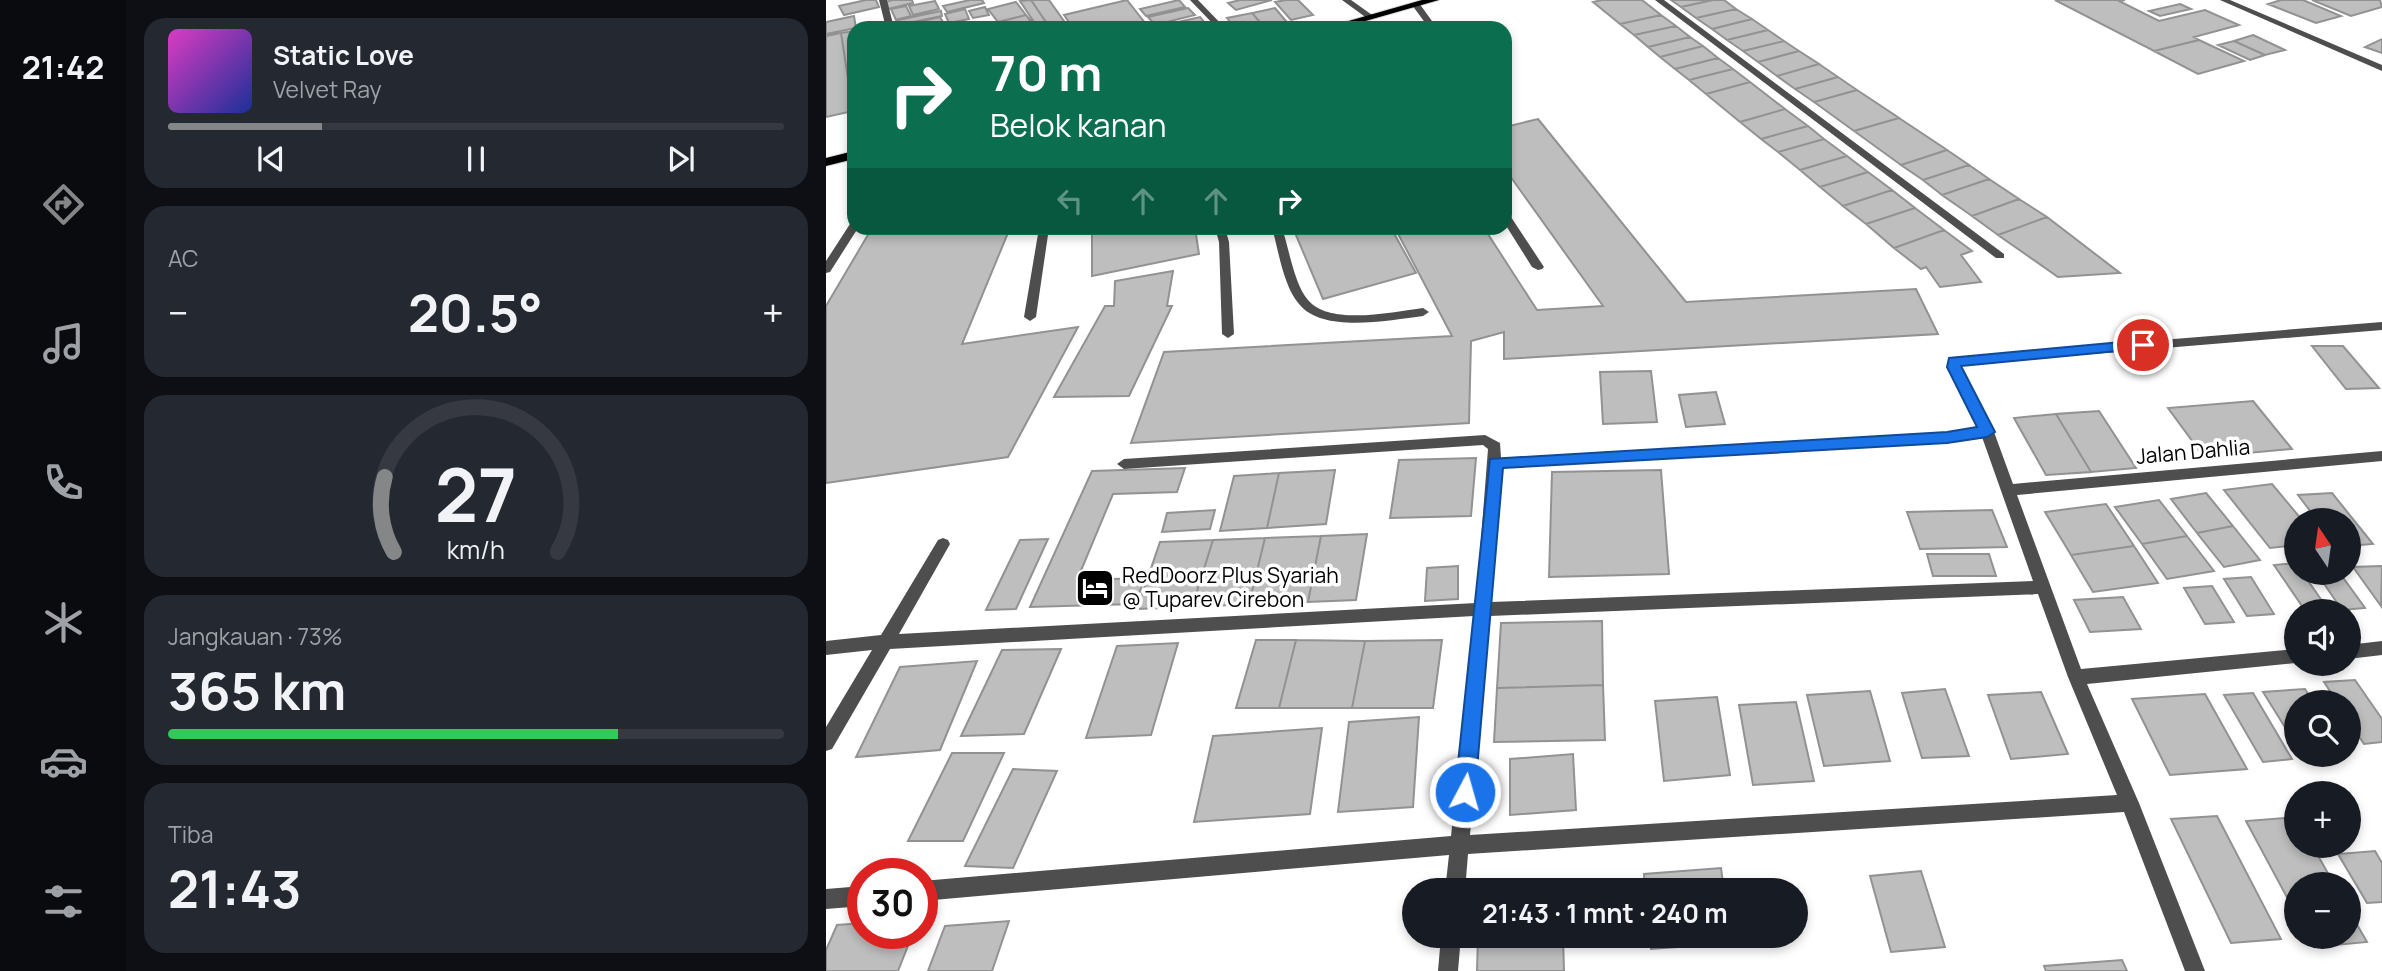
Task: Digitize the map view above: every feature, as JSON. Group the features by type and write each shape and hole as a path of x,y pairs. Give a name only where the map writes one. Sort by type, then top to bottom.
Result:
{"highway":[{"path":"1356,21 1434,0"},
{"path":"829,164 847,158"}],"street":[{"path":"883,0 888,21"},
{"path":"1194,0 1214,21"},
{"path":"1346,0 1371,17"},
{"path":"1659,0 2000,256"},
{"path":"2224,0 2382,68"},
{"path":"1416,5 1428,21"},
{"path":"1512,227 1538,267"},
{"path":"826,270 848,235"},
{"path":"1030,317 1043,235"},
{"path":"1222,235 1228,334"},
{"path":"1279,235 1302,302 1321,316 1367,318 1423,312"},
{"path":"2195,971 2130,803 2076,677 1987,432 1954,367 1954,361 2382,326"},
{"path":"1496,463 1947,437 1987,432"},
{"path":"1125,464 1485,440 1495,447 1496,463 1483,609 1456,878"},
{"name":"Jalan Dahlia","path":"2008,490 2382,456"},
{"path":"826,743 943,544"},
{"path":"826,649 884,642 1483,609 2045,587"},
{"path":"2361,651 2382,649"},
{"path":"2076,677 2284,657"},
{"path":"938,890 1460,845 2130,803"},
{"path":"826,899 847,897"},
{"path":"1448,971 1450,948"}],"building":[{"path":"876,0 879,7 844,15 839,6"},
{"path":"912,0 913,3 888,9 885,2"},
{"path":"982,0 984,3 947,12 943,6"},
{"path":"1031,0 1045,21 1033,21 1020,1"},
{"path":"1031,0 1049,0 1064,21 1045,21"},
{"path":"1127,0 1144,21 1068,21 1064,15"},
{"path":"1179,0 1185,7 1146,16 1140,9"},
{"path":"1240,0 1272,0 1236,10 1228,3"},
{"path":"1298,0 1313,15 1291,20 1275,2"},
{"path":"1642,0 1661,15 1620,24 1593,2"},
{"path":"1671,0 1713,0 1681,7"},
{"path":"1724,0 1736,9 1696,18 1681,7"},
{"path":"2055,0 2125,0 2119,1 2159,21 2205,10 2239,25 2194,37 2199,40 2154,51"},
{"path":"2281,0 2303,0 2341,16 2316,23 2268,4"},
{"path":"2312,0 2380,0 2382,7 2351,16"},
{"path":"935,1 939,9 913,15 909,6"},
{"path":"1016,2 1026,15 997,21 988,9"},
{"path":"2180,4 2191,9 2160,16 2149,11"},
{"path":"906,6 911,16 896,20 891,9"},
{"path":"985,7 989,15 973,18 969,11"},
{"path":"1188,8 1195,15 1171,21 1152,21 1148,17"},
{"path":"1275,8 1286,21 1259,21 1252,13"},
{"path":"965,9 969,19 948,21 945,14"},
{"path":"1736,9 1752,19 1712,29 1696,18"},
{"path":"941,11 942,16 918,21 898,20"},
{"path":"1252,13 1259,21 1229,21 1227,18"},
{"path":"1026,15 1031,21 1002,21"},
{"path":"1661,15 1676,26 1634,35 1620,24"},
{"path":"854,16 855,21 847,21 847,30 826,34 826,22"},
{"path":"940,17 942,21 922,21"},
{"path":"1200,17 1203,21 1182,21"},
{"path":"1752,19 1768,30 1727,40 1712,29"},
{"path":"1676,26 1690,37 1648,47 1634,35"},
{"path":"1768,30 1784,41 1743,51 1727,40"},
{"path":"847,32 847,72 841,33"},
{"path":"841,33 847,72 847,112 826,117 826,36"},
{"path":"2253,35 2285,50 2265,55 2234,41"},
{"path":"1690,37 1703,46 1660,57 1648,47"},
{"path":"2382,39 2382,53 2365,47"},
{"path":"2199,40 2244,61 2198,74 2154,51"},
{"path":"1784,41 1799,51 1758,62 1743,51"},
{"path":"2234,41 2265,55 2250,60 2218,45"},
{"path":"1703,46 1718,58 1675,69 1660,57"},
{"path":"1799,51 1819,64 1777,76 1758,62"},
{"path":"1718,58 1733,69 1689,80 1675,69"},
{"path":"1819,64 1838,77 1795,89 1777,76"},
{"path":"1733,69 1750,82 1706,94 1689,80"},
{"path":"1838,77 1857,90 1814,102 1795,89"},
{"path":"1750,82 1785,109 1740,122 1706,94"},
{"path":"1857,90 1899,118 1854,131 1814,102"},
{"path":"1785,109 1808,126 1761,139 1740,122"},
{"path":"1899,118 1947,150 1901,165 1854,131"},
{"path":"1538,119 1686,302 1916,289 1938,334 1504,359 1504,332 1471,341 1469,423 1131,443 1164,352 1452,336 1399,235 1489,235 1537,310 1603,306 1512,179 1512,125"},
{"path":"1808,126 1824,139 1778,152 1761,139"},
{"path":"1824,139 1847,156 1800,170 1778,152"},
{"path":"1947,150 1969,165 1923,180 1901,165"},
{"path":"1847,156 1868,172 1820,187 1800,170"},
{"path":"1969,165 1989,179 1942,195 1923,180"},
{"path":"1868,172 1892,190 1843,206 1820,187"},
{"path":"1989,179 2019,199 1972,216 1942,195"},
{"path":"1892,190 1915,208 1866,224 1843,206"},
{"path":"2019,199 2047,217 1998,235 1972,216"},
{"path":"1915,208 1944,230 1894,248 1866,224"},
{"path":"2047,217 2120,273 2058,277 1998,235"},
{"path":"1944,230 1972,251 1961,255 1981,282 1940,287 1926,267 1921,269 1894,248"},
{"path":"868,235 1007,235 962,344 1078,327 1008,457 826,483 826,306"},
{"path":"1092,235 1196,235 1199,254 1092,276"},
{"path":"1296,235 1395,235 1416,273 1323,299"},
{"path":"1173,271 1167,306 1172,306 1129,396 1054,397 1105,306 1114,306 1115,281"},
{"path":"2312,346 2343,346 2379,388 2346,389"},
{"path":"1651,371 1657,422 1603,424 1600,372"},
{"path":"1716,392 1725,424 1686,427 1679,395"},
{"path":"2253,401 2292,449 2204,457 2168,408"},
{"path":"2099,411 2136,468 2091,472 2056,414"},
{"path":"2056,414 2091,472 2046,475 2014,418"},
{"path":"1476,458 1471,516 1390,518 1399,460"},
{"path":"1185,468 1177,492 1113,494 1077,580 1145,578 1135,604 1030,607 1092,471"},
{"path":"1335,470 1326,524 1267,528 1279,473"},
{"path":"1661,470 1669,574 1549,577 1552,472"},
{"path":"1279,473 1267,528 1220,531 1234,476"},
{"path":"2272,484 2292,508 2284,508 2284,546 2270,548 2224,490"},
{"path":"2206,493 2233,526 2197,533 2171,499"},
{"path":"2332,493 2344,508 2308,508 2298,495"},
{"path":"2159,500 2187,536 2142,544 2115,507"},
{"path":"2106,504 2134,546 2071,555 2045,512"},
{"path":"1215,510 1210,529 1162,532 1167,513"},
{"path":"1992,510 2007,547 1920,549 1907,512"},
{"path":"2233,526 2260,560 2224,567 2197,533"},
{"path":"2361,529 2373,544 2361,545"},
{"path":"1367,534 1356,600 1308,602 1321,536"},
{"path":"1321,536 1308,602 1249,604 1265,538"},
{"path":"2187,536 2214,571 2167,579 2142,544"},
{"path":"1265,538 1249,604 1192,607 1213,540"},
{"path":"1048,539 1016,609 986,610 1020,540"},
{"path":"1213,540 1192,607 1137,609 1160,542"},
{"path":"2134,546 2158,583 2093,592 2071,555"},
{"path":"1927,554 1989,554 1996,576 1933,576"},
{"path":"2284,564 2284,580 2274,565"},
{"path":"1458,566 1458,599 1425,601 1427,568"},
{"path":"2361,567 2382,567 2381,606 2361,578"},
{"path":"2251,577 2274,614 2247,616 2224,579"},
{"path":"2288,585 2311,585 2321,599 2297,599"},
{"path":"2325,585 2348,585 2358,599 2334,599"},
{"path":"2212,586 2234,622 2205,624 2184,588"},
{"path":"2123,597 2141,629 2090,632 2074,600"},
{"path":"1602,621 1603,685 1497,688 1501,623"},
{"path":"1256,640 1296,640 1279,708 1236,708"},
{"path":"1296,640 1365,641 1352,708 1279,708"},
{"path":"1442,640 1433,708 1352,708 1365,641"},
{"path":"1178,643 1151,735 1086,738 1117,646"},
{"path":"1061,649 1024,734 961,736 1002,650"},
{"path":"977,661 940,750 856,757 900,667"},
{"path":"2355,680 2382,719 2382,742 2364,744 2361,740 2361,690 2329,690 2324,682"},
{"path":"1603,685 1605,740 1494,742 1497,688"},
{"path":"1945,689 1969,756 1922,758 1902,693"},
{"path":"2284,690 2284,726 2263,692"},
{"path":"1870,691 1890,761 1824,766 1807,695"},
{"path":"2041,692 2068,754 2011,759 1988,695"},
{"path":"2253,693 2284,745 2284,760 2263,762 2224,695"},
{"path":"2205,694 2247,769 2170,775 2132,699"},
{"path":"1717,697 1730,775 1664,781 1655,701"},
{"path":"1796,702 1814,781 1753,785 1739,705"},
{"path":"1419,717 1413,807 1338,812 1349,722"},
{"path":"1322,728 1310,814 1194,822 1213,736"},
{"path":"952,753 1004,753 963,841 908,841"},
{"path":"1573,754 1576,810 1510,815 1510,759"},
{"path":"1013,769 1057,771 1013,868 965,866"},
{"path":"2217,816 2281,939 2231,943 2171,819"},
{"path":"2284,818 2284,858 2319,858 2327,872 2284,872 2284,892 2246,821"},
{"path":"2375,851 2382,863 2382,902 2367,903 2361,893 2361,872 2349,872 2340,858 2361,858 2361,852"},
{"path":"1721,868 1722,878 1644,878 1644,874"},
{"path":"1921,871 1945,947 1891,952 1870,876"},
{"path":"1009,921 992,971 928,971 945,926"},
{"path":"847,924 847,949 907,949 898,971 826,971 826,950 837,925"},
{"path":"2361,932 2367,942 2361,943"},
{"path":"1478,948 1563,948 1564,971 1477,971"},
{"path":"2122,960 2127,971 2046,971 2044,966"}],"place":[{"name":"RedDoorz Plus Syariah @ Tuparev Cirebon","path":"1095,588"}],"route":[{"path":"1465,792 1496,463 1947,437 1987,432 1954,367 1954,361 2143,345"}]}
